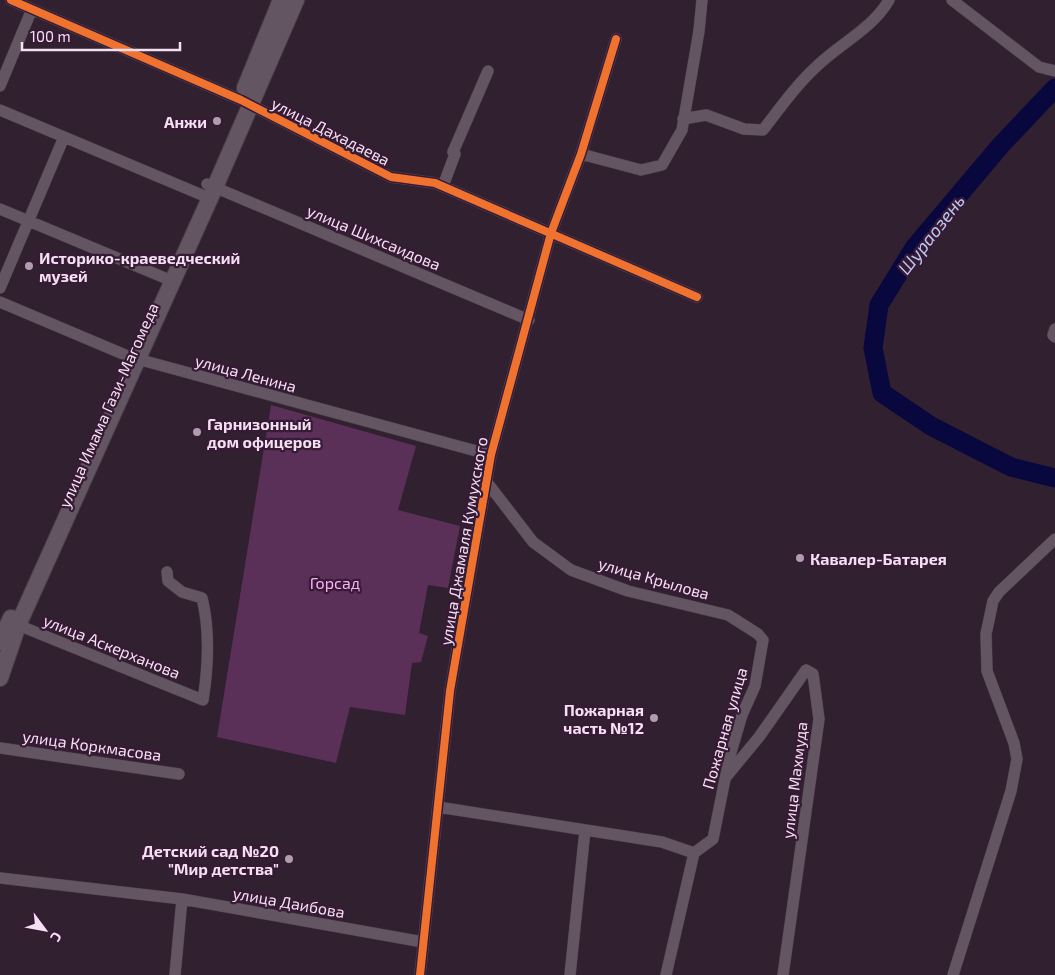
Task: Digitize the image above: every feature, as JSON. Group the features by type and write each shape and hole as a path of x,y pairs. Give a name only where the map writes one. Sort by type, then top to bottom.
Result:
{"main road":[{"name":"улица Имама Гази-Магомеда","path":"134,358 165,278 208,189 245,103 281,0"},
{"path":"245,103 296,0"},
{"path":"0,678 14,623 208,189"},
{"path":"0,642 14,623"}],"street":[{"name":"улица Дахадаева","path":"12,0 245,103 391,177 436,182 697,297"},
{"path":"581,154 641,170 662,165 682,130 699,31 702,0"},
{"path":"683,119 706,115 744,129 763,130 818,65 860,32 884,9 889,0"},
{"path":"952,0 1040,66 1055,71"},
{"path":"0,86 32,8"},
{"name":"улица Джамаля Кумухского","path":"420,975 450,691 491,455 551,233 581,154 616,38"},
{"path":"443,186 454,154 453,152 488,71"},
{"name":"улица Шихсаидова","path":"0,110 64,137 208,189 529,320"},
{"path":"0,288 64,137"},
{"path":"0,210 165,278"},
{"name":"улица Ленина","path":"0,302 134,358 491,455"},
{"path":"1055,329 1053,335 1055,337"},
{"name":"улица Крылова","path":"486,481 533,542 570,570 628,591 728,615 758,634"},
{"path":"953,975 1011,791 1016,759 1014,743 987,670 986,634 993,601 999,592 1055,539"},
{"name":"улица Аскерханова","path":"14,623 203,700 206,679 206,613 202,598 182,592 168,581 167,572"},
{"name":"Пожарная улица","path":"694,853 713,839 724,781 742,715 755,686 763,640 758,634"},
{"name":"улица Махмуда","path":"724,781 759,737 806,670 813,674 819,719 783,975"},
{"name":"улица Коркмасова","path":"0,748 179,774"},
{"path":"438,807 662,842 694,853 666,975"},
{"path":"570,975 585,830"},
{"name":"улица Даибова","path":"0,878 182,899 423,942"},
{"path":"175,975 182,899"}],"green space":[{"name":"Горсад","path":"271,405 416,446 398,510 460,526 448,588 428,585 419,633 428,636 421,662 412,663 405,715 350,707 336,763 217,737"}],"waterway":[{"name":"Шураозень","path":"1055,88 1001,145 914,248 879,305 873,348 882,393 931,426 1011,467 1055,478"}],"cycle path":[{"path":"11,0 241,100 391,177 435,183 697,297"},
{"path":"420,975 450,691 491,455 551,233 581,154 616,39"}],"place":[{"name":"Анжи","path":"217,121"},
{"name":"Историко-краеведческий музей","path":"29,266"},
{"name":"Гарнизонный дом офицеров","path":"197,432"},
{"name":"Кавалер-Батарея","path":"800,558"},
{"name":"Пожарная часть №12","path":"654,718"},
{"name":"Детский сад №20 \"Мир детства\"","path":"289,859"}]}
